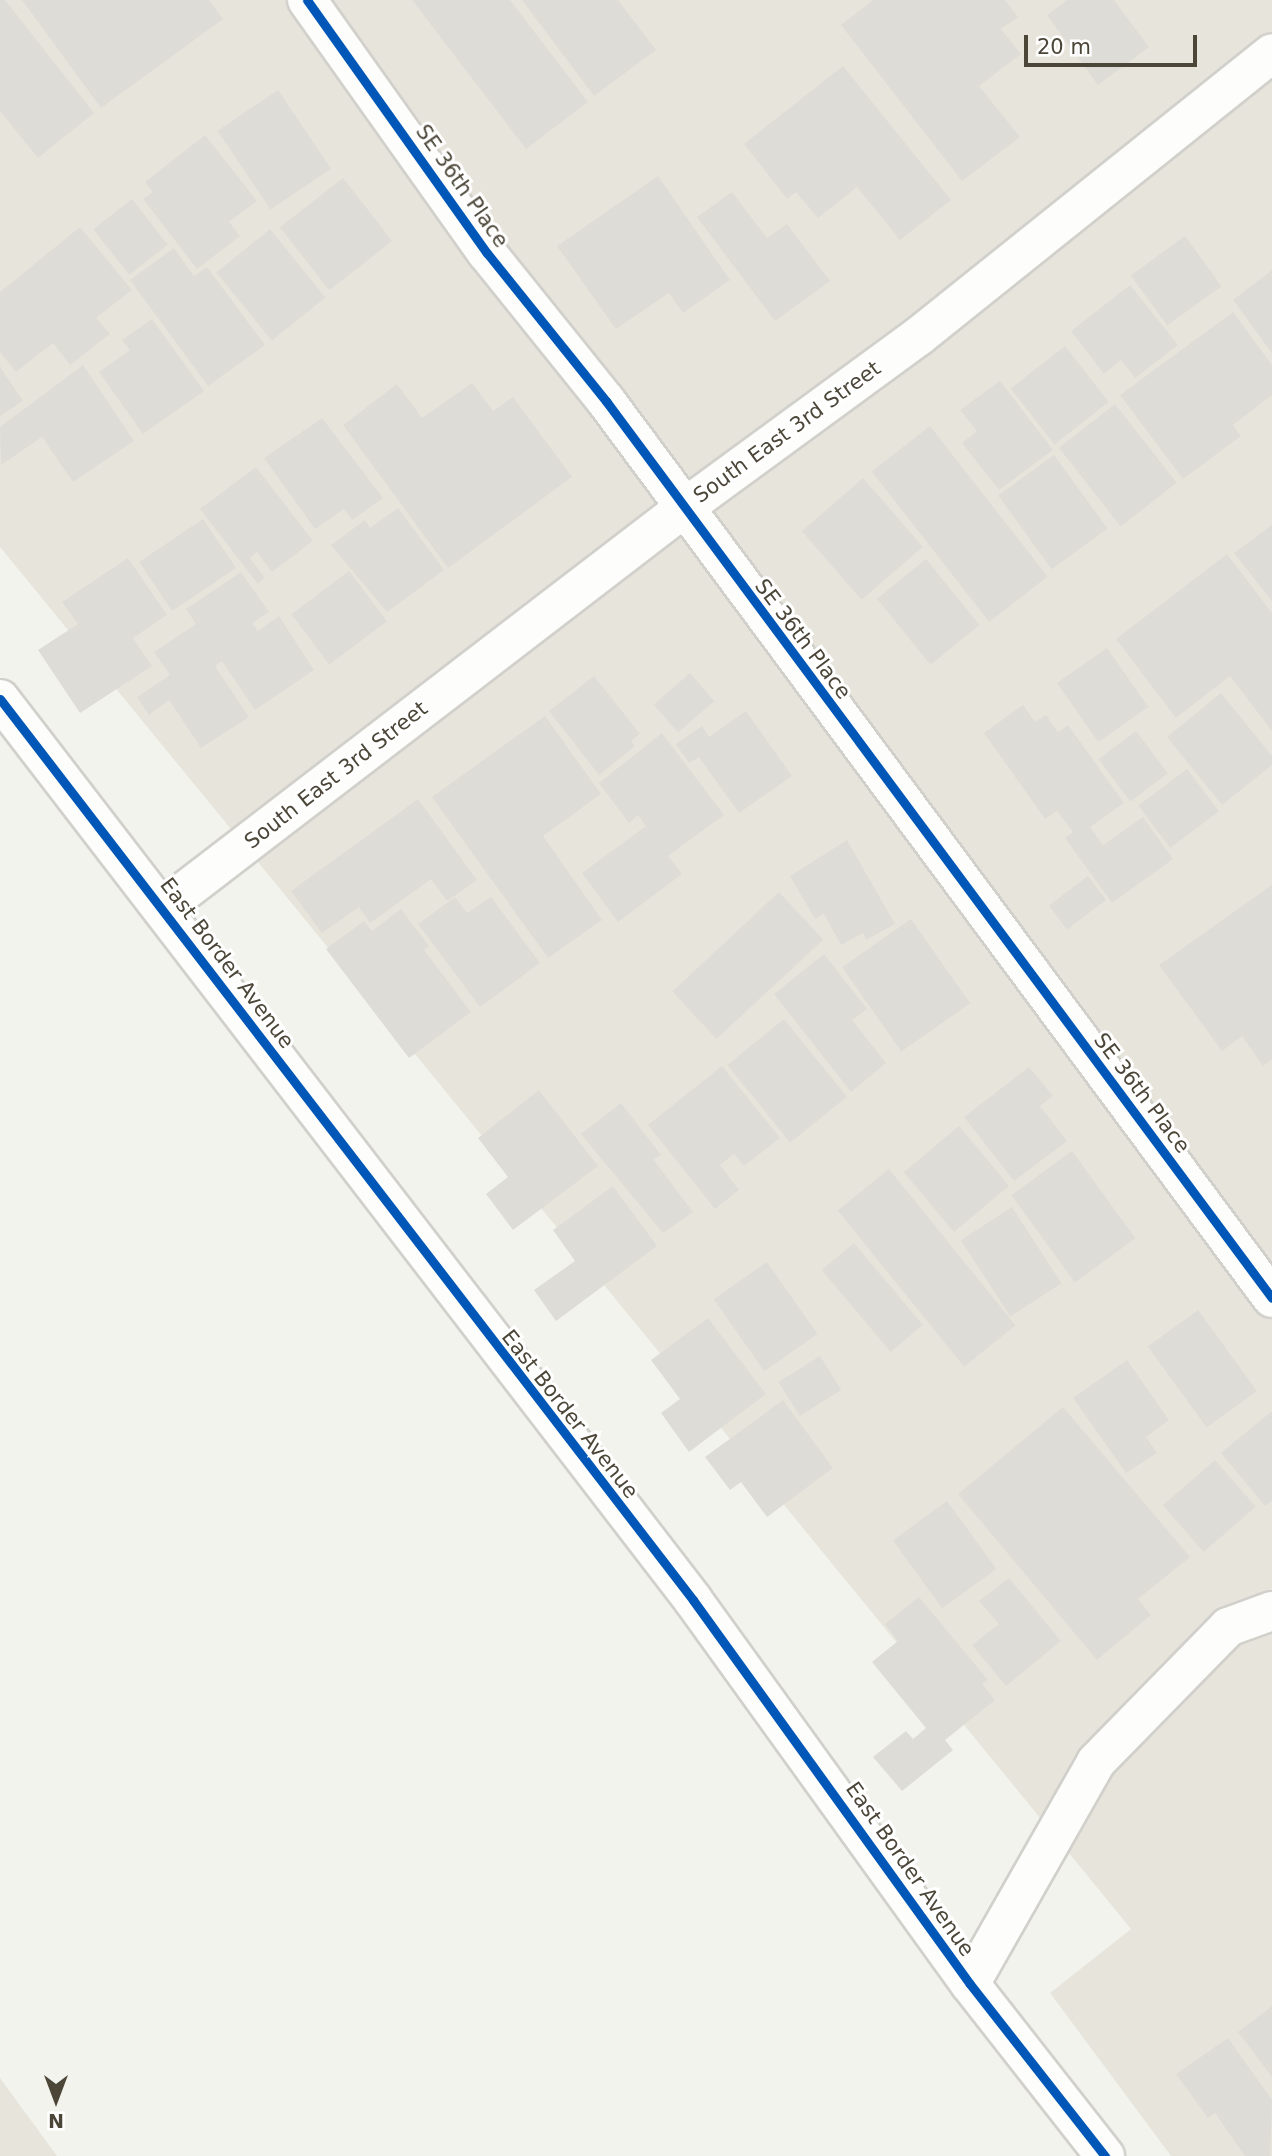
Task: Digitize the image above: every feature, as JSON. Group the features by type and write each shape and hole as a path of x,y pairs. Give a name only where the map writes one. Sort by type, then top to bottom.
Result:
{"street":[{"name":"SE 36th Place","path":"307,0 487,253 684,508 1272,1298"},
{"name":"South East 3rd Street","path":"164,908 684,508 919,336 1272,53"},
{"name":"East Border Avenue","path":"0,699 164,908 693,1600 970,1984 1105,2156"},
{"path":"970,1984 1096,1762 1228,1627 1272,1611"}],"shaded area":[{"path":"0,0 1272,0 1272,2156 1171,2156 1050,1993 1131,1929 0,547"},
{"path":"0,2078 57,2156 0,2156"}],"building":[{"path":"0,0 5,0 94,113 38,158 0,111"},
{"path":"22,0 209,0 223,19 101,108"},
{"path":"412,0 510,0 588,102 526,149"},
{"path":"522,0 618,0 656,50 594,96"},
{"path":"873,0 1005,0 1018,17 1001,29 1021,54 979,86 1020,137 962,181 841,25"},
{"path":"1067,0 1114,0 1149,47 1098,85 1047,15"},
{"path":"843,66 951,200 900,240 857,187 818,218 796,192 787,199 744,144"},
{"path":"278,90 331,169 271,210 217,131"},
{"path":"205,135 257,201 229,222 240,236 197,269 143,199 153,192 145,182"},
{"path":"658,176 730,280 683,313 669,293 616,329 557,246"},
{"path":"343,178 392,241 329,290 280,227"},
{"path":"732,192 767,238 787,224 830,281 775,321 697,217"},
{"path":"132,199 168,245 129,275 93,229"},
{"path":"80,227 132,290 96,318 110,334 70,365 53,343 16,372 0,352 0,292"},
{"path":"270,229 325,297 272,341 216,272"},
{"path":"1185,236 1221,286 1167,326 1131,275"},
{"path":"174,248 194,276 207,267 265,345 208,386 130,280"},
{"path":"1272,270 1272,353 1233,300"},
{"path":"1130,285 1178,345 1135,378 1121,360 1104,374 1071,331"},
{"path":"1233,312 1272,365 1272,395 1233,425 1241,436 1183,479 1120,395"},
{"path":"152,319 204,391 143,434 99,372 130,350 122,340"},
{"path":"1065,346 1109,402 1054,444 1011,388"},
{"path":"83,365 134,441 73,482 42,437 1,465 0,427"},
{"path":"0,367 23,401 0,416"},
{"path":"1000,381 1053,450 999,490 962,443 977,431 960,410"},
{"path":"472,383 493,411 513,397 572,477 448,568 343,425 397,384 422,418"},
{"path":"1115,404 1177,483 1121,527 1059,448"},
{"path":"322,418 383,498 352,520 344,509 315,529 264,458"},
{"path":"930,426 1048,577 989,622 872,472"},
{"path":"1054,455 1107,529 1052,569 998,496"},
{"path":"256,467 313,541 272,572 257,552 250,558 265,578 258,584 200,509"},
{"path":"863,478 923,547 862,600 802,531"},
{"path":"398,508 444,570 387,612 331,545 365,520 370,528"},
{"path":"203,519 236,568 172,611 139,562"},
{"path":"1272,525 1272,601 1234,553"},
{"path":"1227,554 1272,613 1272,731 1230,676 1176,718 1116,639"},
{"path":"128,558 167,615 133,638 152,666 80,713 38,650 78,624 62,602"},
{"path":"926,559 979,625 931,665 877,599"},
{"path":"349,571 387,621 329,665 291,614"},
{"path":"241,572 269,612 252,623 258,631 279,616 314,670 255,710 222,661 215,666 249,717 201,748 169,700 149,715 137,697 170,675 154,652 196,624 186,609"},
{"path":"1107,648 1148,707 1098,742 1057,683"},
{"path":"690,673 714,701 678,732 654,704"},
{"path":"594,676 640,734 631,741 635,746 599,775 549,711"},
{"path":"1221,693 1272,756 1272,765 1222,805 1167,737"},
{"path":"1023,705 1035,722 1046,715 1058,732 1068,725 1124,803 1090,827 1103,845 1143,817 1173,859 1112,903 1065,838 1073,832 1057,811 1045,819 984,733"},
{"path":"746,711 792,776 739,813 699,757 689,763 676,744 702,726 709,737"},
{"path":"545,716 601,794 543,836 602,920 548,958 432,797"},
{"path":"1136,731 1168,773 1130,802 1098,759"},
{"path":"662,733 724,815 668,856 682,874 618,922 582,873 646,826 638,815 629,823 599,783"},
{"path":"1187,769 1219,811 1170,848 1138,806"},
{"path":"418,799 477,880 447,901 431,879 370,923 359,907 322,933 291,891"},
{"path":"847,840 895,924 866,940 863,933 841,945 824,914 815,919 790,876"},
{"path":"1088,876 1106,900 1067,929 1049,905"},
{"path":"1272,885 1272,1059 1263,1066 1242,1036 1222,1051 1159,965"},
{"path":"779,892 823,940 717,1039 672,992"},
{"path":"455,897 467,913 491,897 540,963 480,1007 418,924"},
{"path":"401,909 429,946 424,950 471,1012 409,1058 326,949 364,921 372,931"},
{"path":"911,919 970,1003 901,1052 842,967"},
{"path":"824,954 867,1009 852,1020 886,1063 851,1092 774,994"},
{"path":"784,1019 847,1097 790,1143 727,1065"},
{"path":"722,1066 780,1138 744,1166 734,1154 720,1165 739,1190 715,1209 648,1125"},
{"path":"1029,1067 1053,1096 1040,1106 1067,1141 1014,1181 964,1117"},
{"path":"539,1090 598,1166 513,1230 486,1194 508,1177 478,1138"},
{"path":"621,1103 661,1155 653,1159 693,1212 663,1233 581,1134"},
{"path":"959,1126 1009,1186 954,1232 904,1172"},
{"path":"1072,1151 1135,1238 1075,1282 1011,1195"},
{"path":"889,1169 1015,1325 964,1367 838,1211"},
{"path":"613,1186 657,1246 556,1321 534,1290 575,1261 553,1230"},
{"path":"1012,1207 1062,1283 1010,1317 961,1240"},
{"path":"854,1243 923,1325 891,1352 822,1270"},
{"path":"767,1262 817,1334 764,1371 714,1299"},
{"path":"1198,1310 1257,1391 1207,1427 1148,1346"},
{"path":"708,1318 766,1394 689,1452 661,1413 680,1399 651,1360"},
{"path":"820,1356 841,1390 800,1416 778,1382"},
{"path":"1127,1360 1169,1420 1146,1437 1157,1453 1126,1473 1073,1398"},
{"path":"783,1400 833,1468 767,1517 741,1482 730,1490 705,1457"},
{"path":"1063,1407 1190,1557 1138,1599 1151,1615 1097,1660 958,1494"},
{"path":"1272,1411 1272,1501 1265,1506 1221,1453"},
{"path":"1215,1460 1256,1507 1204,1552 1163,1505"},
{"path":"947,1501 996,1569 942,1608 893,1540"},
{"path":"1009,1578 1061,1641 1006,1686 972,1645 999,1624 979,1601"},
{"path":"919,1597 988,1680 982,1684 995,1700 945,1740 953,1750 902,1791 873,1757 906,1731 913,1739 926,1728 872,1662 898,1641 885,1624"},
{"path":"1272,2006 1272,2077 1238,2032"},
{"path":"1228,2038 1272,2100 1270,2156 1245,2156 1215,2113 1208,2118 1176,2074"}],"cycle path":[{"path":"307,0 487,253 606,401 1272,1298"},
{"path":"0,699 693,1600 970,1984 1105,2156"}]}
